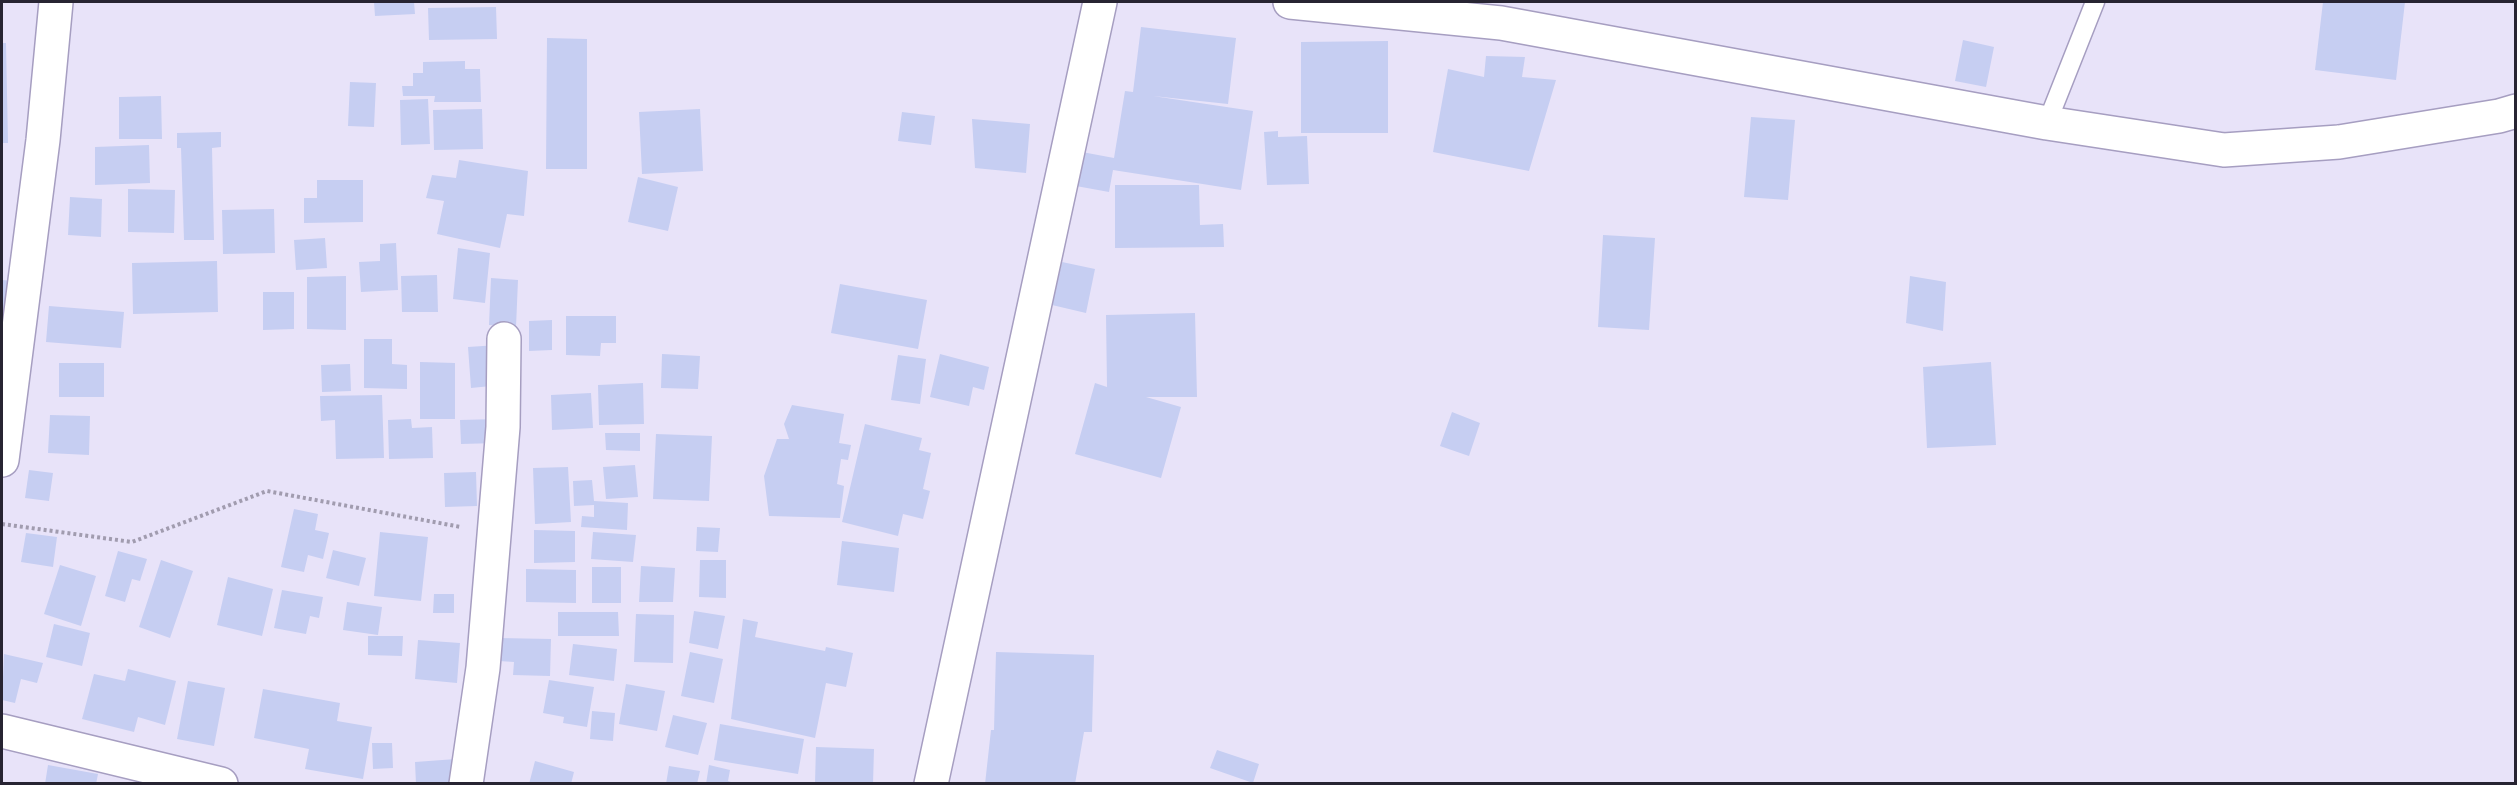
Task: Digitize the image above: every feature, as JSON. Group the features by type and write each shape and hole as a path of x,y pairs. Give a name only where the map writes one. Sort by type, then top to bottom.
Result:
{"street":[{"path":"2,460 5,416 43,140 56,2"},
{"path":"931,783 1100,2"},
{"path":"1290,2 1501,22 2047,123 2224,150 2339,142 2499,116 2516,111"},
{"path":"466,783 483,668 503,427 504,339"},
{"path":"2,731 221,783"}],"lane":[{"path":"2047,123 2095,2"}],"path":[{"path":"2,524 132,542 267,490 493,533"}],"building":[{"path":"374,2 414,2 415,14 375,16"},
{"path":"2323,2 2405,2 2396,80 2315,70"},
{"path":"496,7 497,39 429,40 428,8"},
{"path":"1141,27 1236,38 1228,104 1153,96 1253,111 1241,190 1113,170 1109,192 1076,186 1082,152 1114,158 1125,91 1133,92"},
{"path":"547,38 587,39 587,169 546,169"},
{"path":"1963,40 1994,47 1986,87 1955,81"},
{"path":"1388,41 1388,133 1301,133 1301,42"},
{"path":"2,43 6,43 8,143 2,143"},
{"path":"1486,56 1525,57 1522,77 1556,80 1529,171 1433,152 1448,69 1484,77"},
{"path":"465,61 465,69 480,69 481,102 434,102 435,96 403,96 402,86 413,86 413,73 423,73 423,62"},
{"path":"350,82 376,83 374,127 348,126"},
{"path":"161,96 162,139 119,139 119,97"},
{"path":"428,99 430,144 401,145 400,100"},
{"path":"482,109 483,149 434,150 433,110"},
{"path":"700,109 703,171 642,174 639,112"},
{"path":"902,112 935,116 931,145 898,141"},
{"path":"1751,117 1795,120 1788,200 1744,197"},
{"path":"972,119 1030,124 1026,173 975,168"},
{"path":"1278,131 1278,137 1307,136 1309,184 1267,185 1264,132"},
{"path":"221,132 221,147 212,148 214,240 184,240 181,148 177,148 177,133"},
{"path":"149,145 150,183 95,185 95,147"},
{"path":"459,160 528,171 524,216 507,214 500,248 437,234 444,201 426,198 432,175 456,178"},
{"path":"638,177 678,187 668,231 628,222"},
{"path":"317,180 363,180 363,222 304,223 304,198 317,198"},
{"path":"1115,185 1199,185 1200,225 1223,224 1224,247 1115,248"},
{"path":"128,189 175,190 174,233 128,232"},
{"path":"70,197 102,199 101,237 68,235"},
{"path":"274,209 275,253 223,254 222,210"},
{"path":"1603,235 1655,238 1649,330 1598,327"},
{"path":"325,238 327,268 296,270 294,240"},
{"path":"396,243 398,290 361,292 359,262 380,261 380,244"},
{"path":"458,248 490,253 485,303 453,299"},
{"path":"217,261 218,312 133,314 132,263"},
{"path":"1062,262 1095,269 1086,313 1052,305"},
{"path":"437,275 438,312 402,312 401,276"},
{"path":"346,276 346,330 307,329 307,277"},
{"path":"1910,276 1946,282 1943,331 1906,323"},
{"path":"491,278 518,280 516,327 489,325"},
{"path":"2,280 14,281 10,314 2,313"},
{"path":"840,284 927,300 918,349 831,333"},
{"path":"263,292 294,292 294,329 263,330"},
{"path":"49,306 124,312 121,348 46,342"},
{"path":"1195,313 1197,397 1146,397 1181,407 1161,478 1075,454 1095,383 1107,387 1106,315"},
{"path":"566,316 616,316 616,343 601,343 600,356 566,355"},
{"path":"552,320 552,350 529,351 529,321"},
{"path":"364,339 392,339 392,364 407,365 407,389 364,388"},
{"path":"498,345 501,385 471,388 468,347"},
{"path":"662,354 700,356 698,389 661,388"},
{"path":"940,354 989,367 984,390 973,387 969,406 930,397"},
{"path":"898,355 926,359 920,404 891,400"},
{"path":"420,362 455,363 455,419 420,419"},
{"path":"1991,362 1996,445 1927,448 1923,367"},
{"path":"59,363 104,363 104,397 59,397"},
{"path":"350,364 351,391 322,392 321,365"},
{"path":"643,383 644,424 599,425 598,385"},
{"path":"591,393 593,428 552,430 551,395"},
{"path":"382,395 384,458 336,459 335,420 321,421 320,396"},
{"path":"792,405 844,414 839,443 851,445 848,460 841,459 837,484 844,486 840,518 769,516 764,476 777,439 789,439 784,424"},
{"path":"1452,412 1480,423 1469,456 1440,446"},
{"path":"50,415 90,416 89,455 48,453"},
{"path":"411,419 412,428 432,427 433,458 389,459 388,420"},
{"path":"497,419 497,443 461,444 460,420"},
{"path":"865,424 922,438 919,450 931,453 923,489 930,491 923,519 903,514 898,536 842,522"},
{"path":"605,433 640,433 640,451 606,450"},
{"path":"656,434 712,436 709,501 653,499"},
{"path":"635,465 638,497 606,499 603,467"},
{"path":"568,467 571,522 535,524 533,468"},
{"path":"29,470 53,473 49,501 25,498"},
{"path":"476,472 477,506 445,507 444,473"},
{"path":"592,480 594,501 628,503 627,530 581,527 582,516 594,517 594,505 574,506 573,481"},
{"path":"294,509 318,514 315,530 329,533 323,559 308,555 304,572 281,567"},
{"path":"697,527 720,528 718,552 696,551"},
{"path":"534,530 575,531 575,562 534,563"},
{"path":"380,532 428,537 421,601 374,596"},
{"path":"593,532 636,535 633,562 591,559"},
{"path":"26,533 57,537 53,567 21,562"},
{"path":"842,541 899,548 894,592 837,585"},
{"path":"333,550 366,558 359,586 326,578"},
{"path":"118,551 147,559 140,581 132,579 125,602 105,596"},
{"path":"161,560 193,571 170,638 139,627"},
{"path":"700,560 726,560 726,598 699,597"},
{"path":"60,565 96,576 81,626 44,614"},
{"path":"641,566 675,568 673,602 639,602"},
{"path":"592,567 621,567 621,603 592,603"},
{"path":"526,569 576,570 576,603 526,602"},
{"path":"228,577 273,589 262,636 217,625"},
{"path":"282,590 323,597 319,618 310,616 306,634 274,628"},
{"path":"434,594 454,594 454,613 433,613"},
{"path":"347,602 382,607 378,635 343,630"},
{"path":"694,611 725,616 718,649 689,643"},
{"path":"558,612 618,612 619,636 558,636"},
{"path":"636,614 674,615 673,663 634,662"},
{"path":"743,619 758,622 755,637 825,651 826,647 853,653 846,687 826,683 815,738 731,719"},
{"path":"54,624 90,633 82,666 46,657"},
{"path":"368,636 403,636 402,656 368,655"},
{"path":"499,638 551,639 550,676 513,675 514,662 499,661"},
{"path":"418,640 460,643 457,683 415,679"},
{"path":"573,644 617,649 614,681 569,675"},
{"path":"690,652 723,659 714,703 681,696"},
{"path":"996,652 1094,655 1092,732 1084,732 1075,784 985,784 991,730 994,730"},
{"path":"4,654 43,663 37,683 21,679 15,703 2,700"},
{"path":"128,669 176,681 165,725 138,717 134,732 82,719 94,674 125,681"},
{"path":"549,680 594,687 587,727 563,723 564,717 543,713"},
{"path":"188,681 225,688 214,746 177,739"},
{"path":"626,684 665,691 657,731 619,724"},
{"path":"263,689 340,703 337,721 372,727 363,779 305,769 309,749 254,738"},
{"path":"592,711 615,713 613,741 590,739"},
{"path":"673,715 707,723 698,755 665,747"},
{"path":"720,724 804,739 798,774 714,760"},
{"path":"372,743 392,743 393,768 373,769"},
{"path":"816,747 874,749 873,784 815,783"},
{"path":"1217,750 1259,764 1253,783 1210,768"},
{"path":"456,759 457,784 416,784 415,762"},
{"path":"535,761 574,772 571,784 529,784"},
{"path":"48,765 98,774 96,784 45,784"},
{"path":"709,765 730,770 728,781 737,784 706,784"},
{"path":"669,766 700,771 697,784 666,784"}]}
